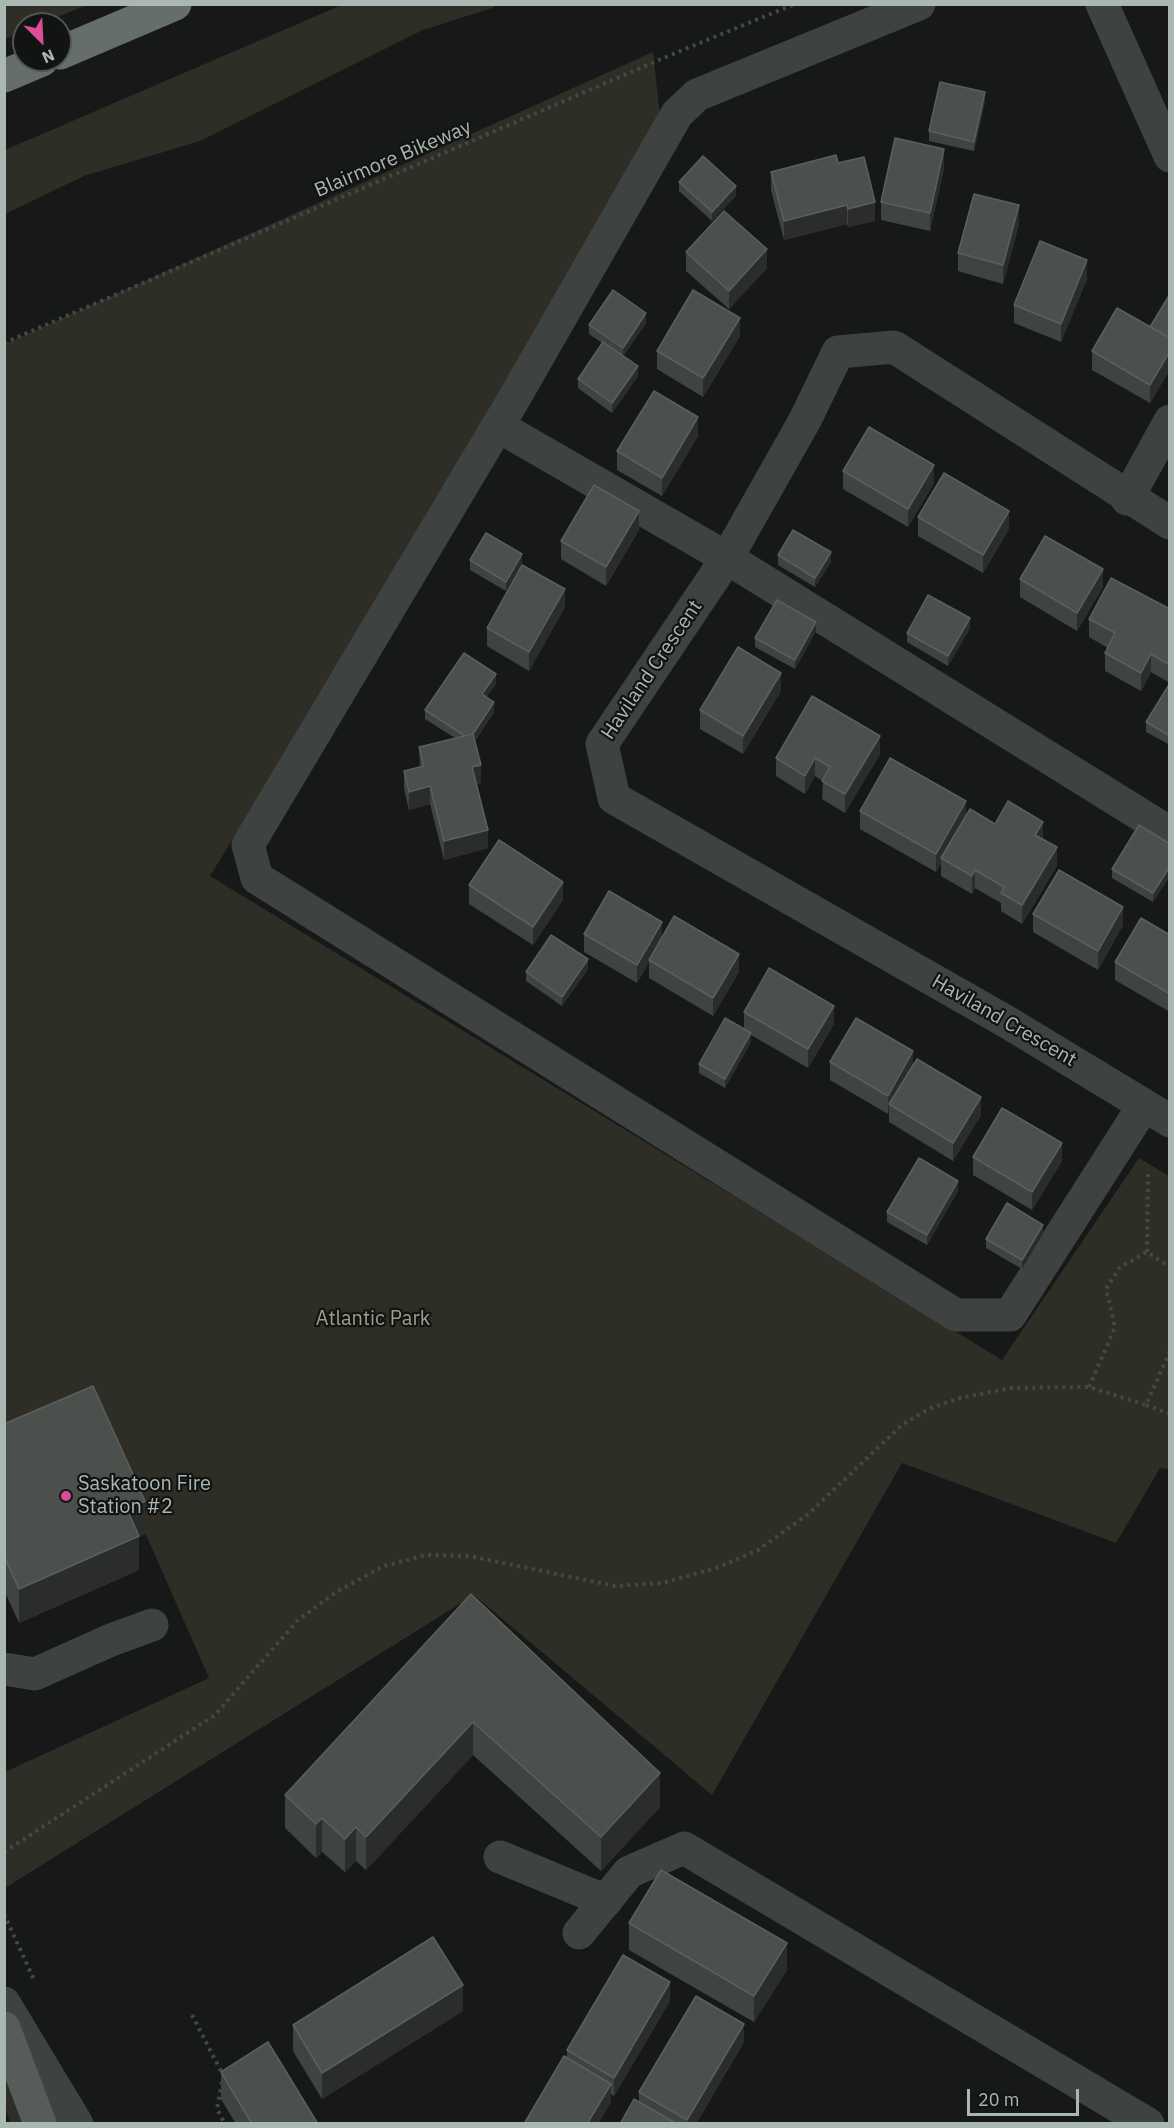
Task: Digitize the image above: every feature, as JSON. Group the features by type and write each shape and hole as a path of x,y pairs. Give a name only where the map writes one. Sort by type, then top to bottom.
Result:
{"highway":[{"path":"72,48 175,4"}],"main road":[{"path":"4,2028 40,2124"}],"street":[{"path":"919,4 697,95 677,114 498,426 248,845 257,878 956,1315 1010,1315 1157,1113"},
{"path":"1102,4 1170,156"},
{"name":"Haviland Crescent","path":"1157,1113 1007,1022 614,798 602,744 727,558 804,420 838,352 894,347 1127,499 1170,523"},
{"path":"1127,499 1170,421"},
{"path":"498,426 727,558 1170,833"},
{"path":"4,1669 35,1674 111,1640 153,1625"},
{"path":"579,1933 629,1872 684,1848 1148,2124"},
{"path":"500,1857 606,1901"},
{"path":"4,2003 77,2124"}],"path":[{"name":"Blairmore Bikeway","path":"4,343 673,54 795,4"},
{"path":"1147,1252 1148,1160"},
{"path":"1147,1252 1170,1267"},
{"path":"1089,1387 1115,1327 1106,1289 1120,1267 1147,1252"},
{"path":"1146,1405 1170,1352"},
{"path":"4,1852 214,1715 298,1620 338,1591 384,1566 426,1555 469,1556 615,1586 662,1584 719,1568 758,1550 807,1515 903,1424 931,1408 960,1398 1010,1388 1089,1387 1170,1414"},
{"path":"4,1914 37,1985"},
{"path":"192,2015 224,2072 217,2109 225,2124"}],"green space":[{"path":"5,4 87,4 70,12 12,12 12,36 5,39"},
{"path":"344,4 497,5 423,30 200,141 84,176 5,214 5,150"},
{"name":"Atlantic Park","path":"653,52 662,133 210,876 1002,1360 1139,1158 1169,1176 1169,1469 1160,1468 1116,1543 902,1463 712,1795 474,1595 5,1888 5,1772 209,1678 86,1398 5,1433 5,344"},
{"path":"4,2056 29,2123 10,2123 5,2106"}],"building":[{"path":"940,82 985,92 974,142 929,131"},
{"path":"895,138 944,149 930,213 881,202"},
{"path":"836,155 838,163 864,157 875,202 848,209 847,205 784,221 771,172"},
{"path":"703,156 736,186 712,212 679,182"},
{"path":"974,194 1019,205 1003,265 958,253"},
{"path":"724,211 767,249 729,291 686,252"},
{"path":"1040,241 1087,260 1061,324 1014,305"},
{"path":"613,290 646,313 623,348 589,325"},
{"path":"693,290 740,318 703,378 657,351"},
{"path":"1170,294 1170,338 1150,327"},
{"path":"1117,308 1170,338 1170,351 1150,385 1092,351"},
{"path":"603,342 638,366 612,403 578,379"},
{"path":"654,391 698,417 662,478 617,451"},
{"path":"869,427 934,465 908,509 843,471"},
{"path":"944,473 1009,511 983,555 918,517"},
{"path":"594,485 639,511 606,567 561,541"},
{"path":"793,530 831,552 815,578 778,555"},
{"path":"486,533 522,554 506,582 470,560"},
{"path":"1045,536 1103,569 1077,613 1020,579"},
{"path":"522,565 565,589 529,652 487,628"},
{"path":"1111,578 1170,609 1170,661 1168,664 1151,654 1141,673 1105,653 1115,633 1089,619"},
{"path":"928,595 970,618 948,656 907,633"},
{"path":"777,600 816,622 795,660 755,638"},
{"path":"738,647 781,673 743,736 700,710"},
{"path":"464,653 496,674 482,694 494,702 473,734 465,736 425,710"},
{"path":"1170,683 1170,736 1146,722"},
{"path":"812,696 880,736 845,794 822,781 830,767 815,758 805,776 776,758"},
{"path":"473,734 481,765 472,767 488,830 444,841 430,786 409,792 404,771 424,766 419,747"},
{"path":"890,758 966,801 936,854 860,811"},
{"path":"1008,801 1043,822 1035,835 1057,847 1022,905 1001,893 1004,887 975,870 972,876 941,858 970,809 995,824"},
{"path":"1139,825 1170,844 1170,866 1153,893 1112,869"},
{"path":"499,840 563,882 533,927 469,885"},
{"path":"1059,870 1123,907 1098,951 1033,914"},
{"path":"609,891 662,922 637,965 584,934"},
{"path":"674,916 739,954 713,998 649,960"},
{"path":"1141,918 1170,935 1170,994 1115,962"},
{"path":"551,935 588,959 562,997 526,972"},
{"path":"769,968 834,1006 808,1049 744,1012"},
{"path":"725,1018 751,1033 725,1079 699,1064"},
{"path":"856,1018 913,1051 888,1096 830,1062"},
{"path":"917,1059 981,1097 953,1143 889,1104"},
{"path":"1002,1108 1062,1143 1032,1192 973,1157"},
{"path":"919,1158 958,1181 927,1235 887,1212"},
{"path":"1007,1203 1043,1225 1022,1260 986,1239"},
{"name":"Saskatoon Fire Station #2","path":"93,1386 145,1501 127,1509 139,1536 19,1589 4,1556 4,1424"},
{"path":"471,1594 660,1773 601,1837 473,1722 366,1837 356,1827 345,1839 322,1818 316,1824 285,1795"},
{"path":"661,1870 787,1943 754,1996 629,1923"},
{"path":"433,1937 463,1985 322,2073 293,2025"},
{"path":"623,1955 670,1982 614,2078 567,2050"},
{"path":"696,1996 744,2024 687,2120 639,2092"},
{"path":"268,2042 318,2124 252,2124 221,2072"},
{"path":"564,2056 611,2084 587,2124 524,2124"},
{"path":"634,2099 677,2124 620,2124"}],"place":[{"name":"Saskatoon Fire Station #2","path":"66,1496"}]}
